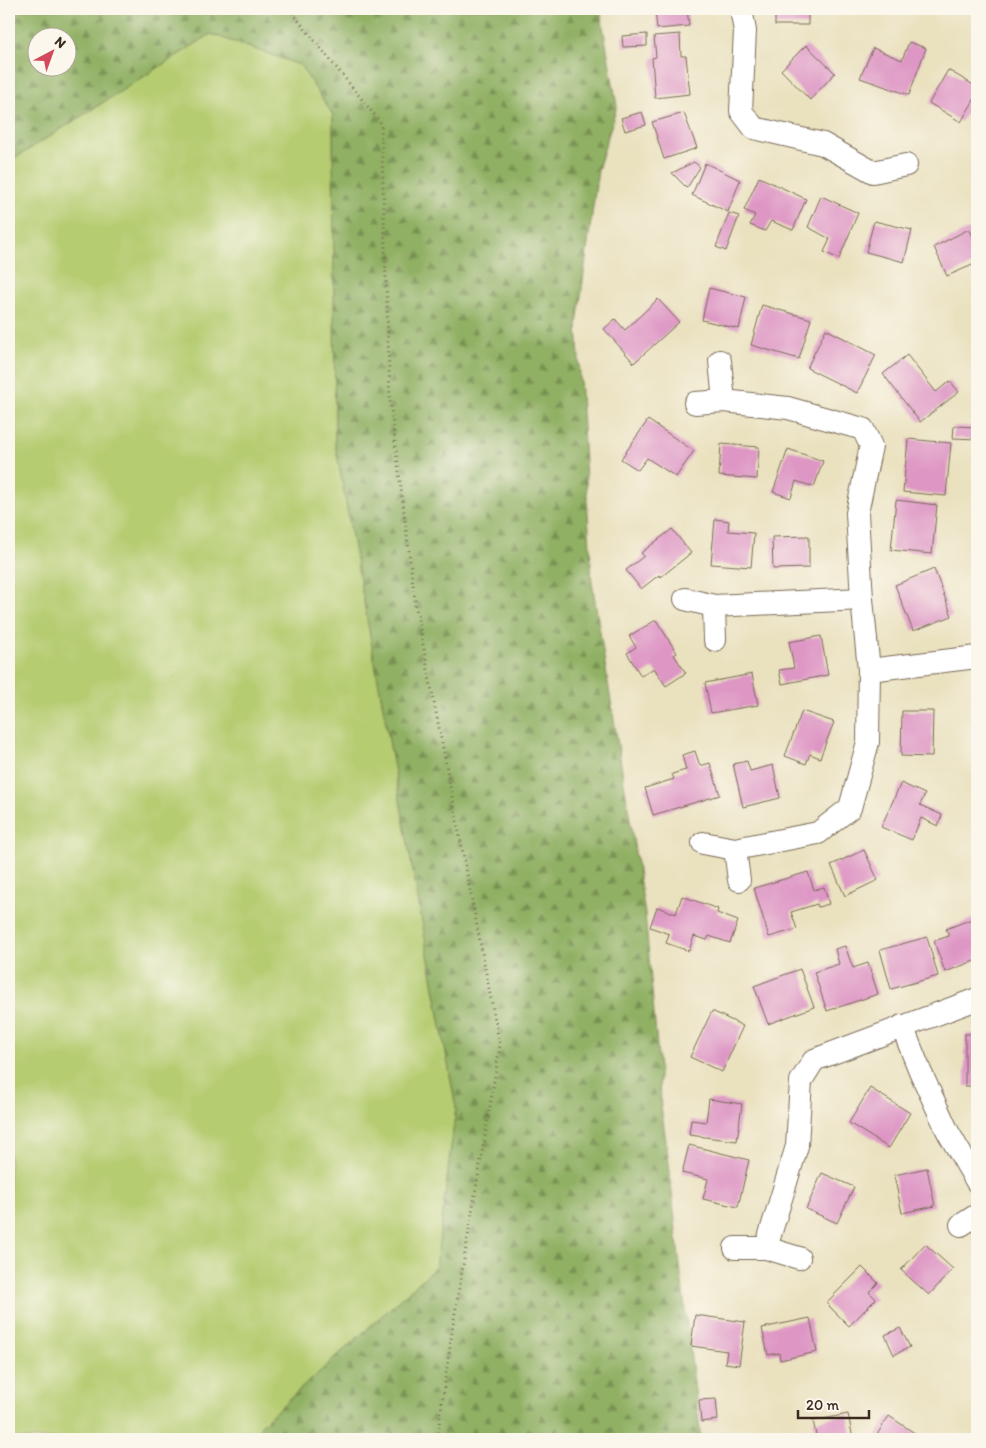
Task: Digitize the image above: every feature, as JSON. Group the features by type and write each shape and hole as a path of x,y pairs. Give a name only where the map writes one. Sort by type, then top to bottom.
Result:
{"street":[{"path":"741,9 745,31 741,111 754,128 823,144 873,172 906,165"},
{"path":"720,361 724,401"},
{"path":"695,403 724,401 788,408 863,429 871,446 857,513 862,599 869,670 868,742 850,808 818,832 735,849 703,843"},
{"path":"685,599 714,606 862,599"},
{"path":"714,606 715,640"},
{"path":"869,670 977,657"},
{"path":"735,849 738,880"},
{"path":"766,1248 797,1146 801,1081 814,1060 977,999"},
{"path":"902,1026 948,1132 977,1182"},
{"path":"736,1248 766,1248 799,1258"}],"path":[{"path":"289,9 381,123 390,401 416,608 500,1046 453,1325 437,1439"}],"green space":[{"path":"9,9 600,9 617,106 598,170 577,325 592,582 645,914 661,1107 701,1439 251,1439 264,1422 436,1267 456,1108 335,443 333,115 300,65 211,34 9,162"},
{"path":"211,34 300,65 333,115 335,443 456,1108 436,1267 264,1422 251,1439 9,1439 9,162"}],"building":[{"path":"655,9 687,9 689,26 657,29"},
{"path":"775,9 808,9 808,25 775,25"},
{"path":"647,34 647,46 623,47 622,36"},
{"path":"680,34 681,56 686,56 690,94 655,98 652,58 656,57 654,36"},
{"path":"909,42 926,48 909,95 860,78 873,48 902,60"},
{"path":"806,45 835,73 810,100 781,70"},
{"path":"948,70 977,87 977,95 961,122 929,103"},
{"path":"642,112 646,125 625,131 621,118"},
{"path":"684,113 697,148 664,159 652,122"},
{"path":"694,162 700,167 687,188 672,173"},
{"path":"705,163 740,180 728,212 692,195"},
{"path":"759,177 806,199 793,230 771,221 765,231 750,225 755,215 744,210"},
{"path":"821,196 858,213 839,259 824,252 830,239 808,227"},
{"path":"729,213 739,216 726,251 716,247"},
{"path":"874,221 912,230 904,262 866,252"},
{"path":"969,229 977,243 977,263 947,276 934,247"},
{"path":"709,288 746,297 739,329 702,320"},
{"path":"658,299 679,322 634,363 604,329 615,319 625,330"},
{"path":"762,305 811,319 799,359 751,345"},
{"path":"826,329 876,355 857,393 807,368"},
{"path":"907,355 936,392 950,381 959,392 920,422 883,374"},
{"path":"648,420 694,451 676,477 647,458 638,470 621,459"},
{"path":"954,426 977,427 977,439 953,438"},
{"path":"908,439 951,443 946,496 903,492"},
{"path":"721,444 759,447 757,479 719,476"},
{"path":"788,449 823,461 814,487 796,481 791,498 773,492"},
{"path":"896,500 937,505 932,554 891,550"},
{"path":"715,519 729,521 728,531 754,533 751,567 711,564"},
{"path":"672,529 691,553 661,577 659,575 641,589 626,570 644,556 641,553"},
{"path":"809,536 809,568 773,569 772,537"},
{"path":"934,569 952,616 913,631 895,585"},
{"path":"656,620 677,653 674,655 686,673 666,686 654,668 641,676 627,653 636,647 629,636"},
{"path":"821,636 828,675 782,684 779,670 794,668 789,642"},
{"path":"752,674 758,705 711,713 705,683"},
{"path":"802,711 834,722 820,758 810,754 806,764 785,756"},
{"path":"902,711 933,711 932,757 901,756"},
{"path":"695,751 700,766 710,763 720,795 653,815 645,788 674,779 672,774 686,770 682,755"},
{"path":"747,761 750,771 773,765 780,798 743,807 733,764"},
{"path":"901,783 925,794 920,805 942,815 938,826 921,818 912,840 881,827"},
{"path":"864,850 878,880 845,896 831,865"},
{"path":"808,872 814,890 824,887 829,904 818,907 817,904 791,912 797,929 769,937 754,888"},
{"path":"682,896 718,909 717,913 738,921 730,943 709,936 707,940 694,936 689,951 666,943 669,934 650,927 657,907 676,914"},
{"path":"977,917 977,960 945,972 934,941 949,936 946,929"},
{"path":"927,937 938,976 891,989 880,950"},
{"path":"845,946 853,968 868,963 878,994 827,1011 814,972 839,964 835,949"},
{"path":"800,969 814,1007 768,1024 754,986"},
{"path":"712,1011 743,1026 722,1072 690,1057"},
{"path":"965,1034 977,1034 977,1086 965,1086"},
{"path":"870,1088 910,1113 889,1148 849,1123"},
{"path":"709,1099 742,1104 737,1141 689,1135 691,1120 706,1122"},
{"path":"689,1145 749,1160 738,1207 703,1199 708,1179 682,1173"},
{"path":"927,1168 935,1206 902,1213 894,1175"},
{"path":"822,1173 854,1187 837,1223 806,1209"},
{"path":"925,1244 953,1269 929,1295 901,1270"},
{"path":"862,1267 878,1283 869,1292 876,1299 849,1326 826,1303"},
{"path":"695,1315 745,1322 739,1365 725,1363 727,1351 691,1346"},
{"path":"810,1318 817,1352 780,1360 779,1353 768,1355 762,1328"},
{"path":"900,1328 910,1347 894,1355 885,1335"},
{"path":"716,1399 718,1420 701,1422 699,1400"},
{"path":"848,1414 853,1439 817,1439 813,1421"},
{"path":"889,1416 922,1438 922,1439 874,1439"}]}
